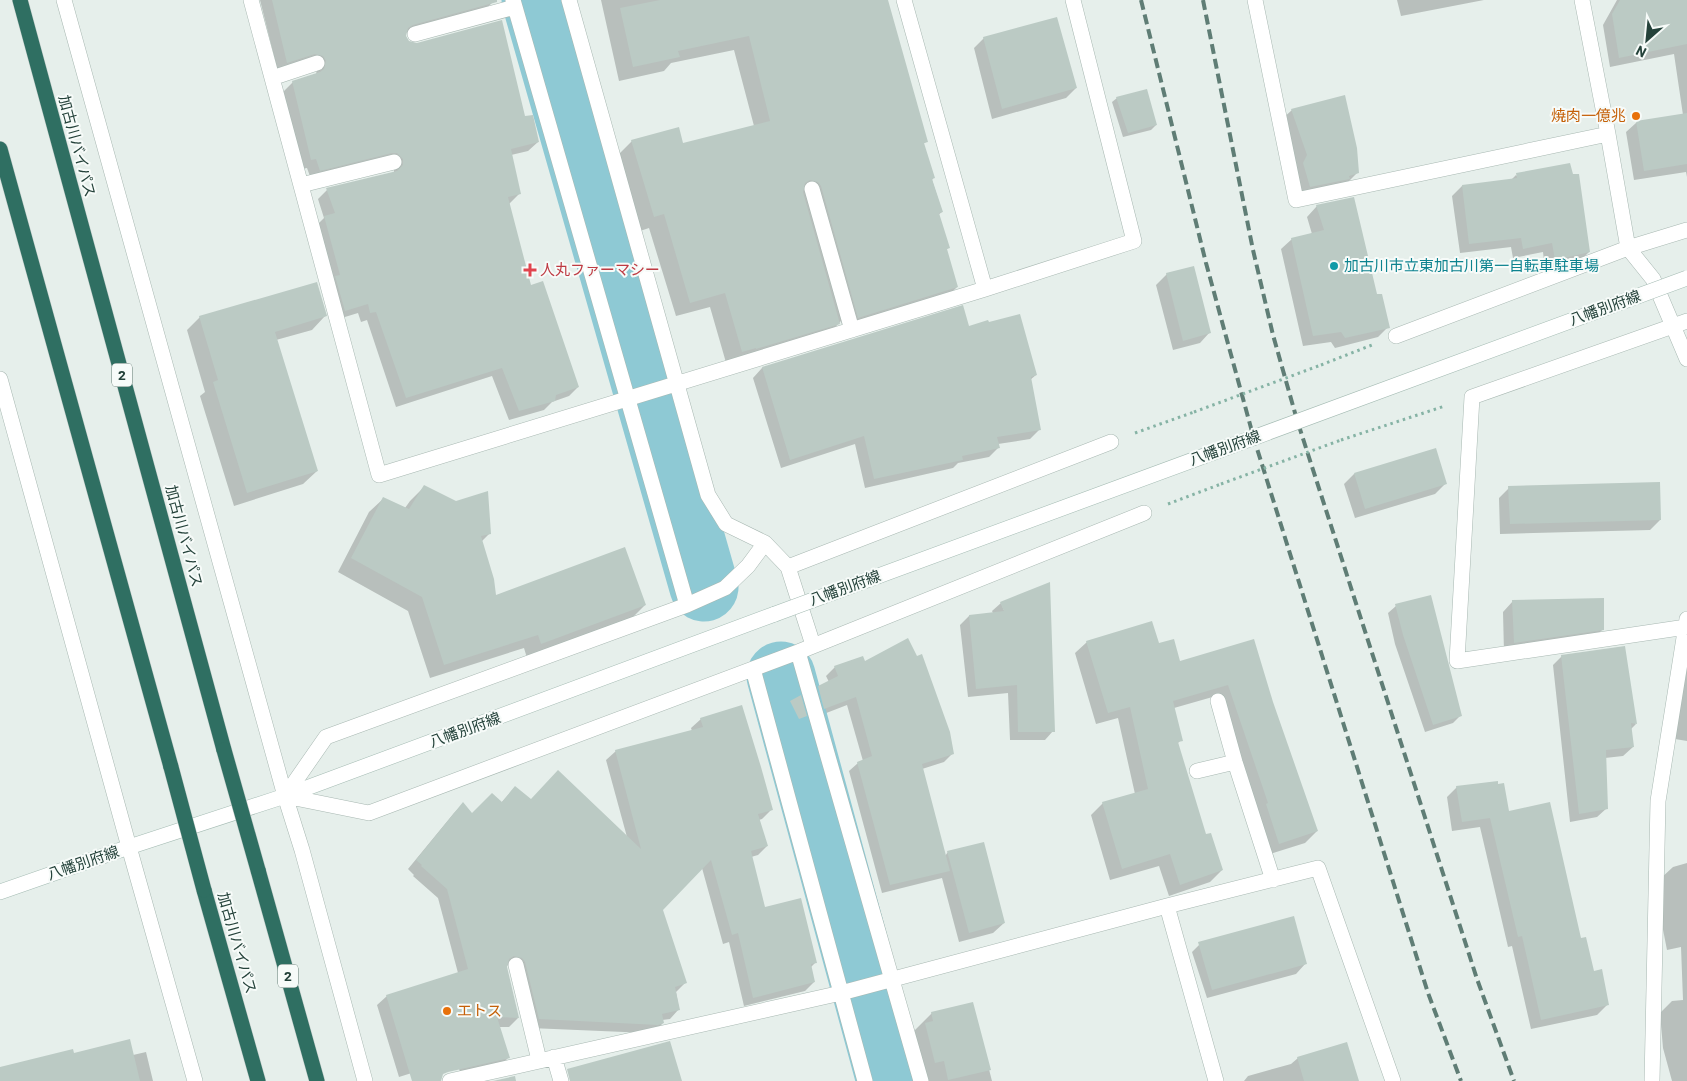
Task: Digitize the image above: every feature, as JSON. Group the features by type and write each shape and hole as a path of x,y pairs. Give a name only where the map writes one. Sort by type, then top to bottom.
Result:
{"highway":[{"name":"加古川バイパス","path":"20,0 224,750 317,1081"},
{"name":"加古川バイパス","path":"0,150 258,1081"}],"street":[{"path":"64,0 365,1081"},
{"path":"251,0 378,475 985,289 1134,241 1073,0"},
{"path":"569,0 708,495 726,524 765,543 788,567 812,645"},
{"path":"904,0 985,289"},
{"path":"1255,0 1296,200 1608,134"},
{"path":"1582,0 1628,248 1652,279 1687,359"},
{"path":"415,34 514,4 631,398 687,605"},
{"path":"272,78 317,63"},
{"path":"300,185 394,162"},
{"path":"812,189 852,330"},
{"path":"1396,336 1628,248 1687,230"},
{"name":"八幡別府線","path":"0,892 285,796 1687,278"},
{"path":"1652,1081 1658,801 1686,623 1457,661 1472,397 1687,321"},
{"path":"0,380 195,1081"},
{"path":"788,567 1111,442"},
{"path":"285,796 368,813 798,652 1144,513"},
{"path":"285,796 326,737 687,605 725,588 748,566 765,543"},
{"path":"798,652 885,981 921,1081"},
{"path":"753,668 846,992 865,1081"},
{"path":"1218,701 1235,762 1273,880"},
{"path":"1197,771 1235,762"},
{"path":"450,1081 846,992 1167,906 1318,868 1393,1081"},
{"path":"1167,906 1216,1081"},
{"path":"516,965 539,1060"},
{"path":"554,1058 561,1081"}],"path":[{"path":"1111,442 1396,336"},
{"path":"1144,513 1341,440 1472,397"}],"building":[{"path":"272,0 497,0 497,2 413,25 408,28 406,36 409,41 417,43 502,20 525,116 533,115 539,142 511,149 521,194 508,197 531,285 543,281 579,387 556,395 555,401 519,411 502,368 406,398 376,312 370,313 368,304 345,311 335,276 340,275 324,216 335,213 326,188 397,171 403,165 403,159 397,153 392,153 320,171 316,159 311,160 292,81 320,72 324,69 326,61 323,56 315,54 287,63"},
{"path":"660,0 888,0 928,142 924,143 935,178 932,179 943,212 939,213 950,248 947,249 958,287 858,318 821,186 818,182 810,180 805,183 803,192 840,324 742,352 725,293 690,303 664,214 654,217 631,140 679,127 683,143 770,121 749,36 678,51 680,57 633,67 620,8"},
{"path":"1620,0 1687,0 1687,44 1619,58 1612,14"},
{"path":"1057,17 1077,88 1002,109 983,37"},
{"path":"1147,89 1157,125 1128,133 1116,97"},
{"path":"1345,95 1357,148 1359,173 1349,176 1350,179 1310,187 1303,163 1307,155 1291,109"},
{"path":"1687,113 1687,164 1644,171 1636,121"},
{"path":"1570,163 1573,174 1579,174 1590,252 1555,260 1552,243 1523,249 1521,238 1469,244 1462,185 1517,178 1516,173"},
{"name":"加古川市立東加古川第一自転車駐車場","path":"1354,197 1377,294 1382,294 1390,328 1345,338 1341,332 1313,336 1291,238 1324,230 1316,205"},
{"path":"1194,266 1211,333 1183,341 1166,273"},
{"path":"317,282 327,316 275,332 318,471 247,493 213,382 218,380 199,316"},
{"path":"963,305 969,326 1020,314 1037,375 1031,377 1041,430 997,437 1000,448 962,456 963,460 874,479 864,436 790,460 762,367"},
{"path":"1436,448 1447,484 1365,509 1354,473"},
{"path":"1660,482 1661,520 1510,524 1508,486"},
{"path":"424,485 456,501 488,491 491,534 481,536 494,579 496,595 625,547 646,605 541,644 538,635 444,665 422,597 351,558 383,497 409,509"},
{"path":"1050,582 1055,732 1018,732 1017,685 976,689 969,615 1004,611 1000,602"},
{"path":"1431,595 1462,716 1433,725 1403,635 1395,604"},
{"path":"1604,598 1604,630 1514,643 1512,600"},
{"path":"1152,621 1159,643 1174,639 1180,661 1254,639 1273,702 1318,831 1279,844 1266,804 1268,803 1228,685 1173,701 1183,741 1178,742 1206,834 1211,833 1223,870 1180,885 1170,854 1122,869 1102,802 1148,789 1130,707 1108,713 1086,641"},
{"path":"908,638 917,656 922,654 950,732 954,754 922,764 950,871 890,885 857,762 872,756 856,697 824,709 818,686 838,676 834,666 863,656 865,661"},
{"path":"1625,646 1637,724 1631,723 1634,747 1606,750 1608,809 1579,814 1561,655"},
{"path":"801,695 807,716 799,719 790,701"},
{"path":"742,705 773,810 758,814 768,846 751,851 765,907 801,898 817,963 811,964 815,982 753,998 738,933 732,935 711,860 663,910 687,983 675,987 680,1010 662,1014 664,1023 658,1025 539,1019 525,962 522,958 514,956 509,959 507,967 519,1018 497,1017 510,1058 448,1072 443,1074 441,1081 412,1081 386,995 468,969 447,889 416,860 463,802 472,813 492,793 502,802 515,786 531,799 558,770 641,849 615,750 703,727 700,718"},
{"path":"1498,781 1498,784 1504,783 1509,811 1550,802 1581,938 1586,937 1594,971 1602,969 1609,1005 1541,1020 1522,936 1518,937 1490,818 1462,822 1456,786"},
{"path":"984,842 1005,923 969,933 947,851"},
{"path":"1294,916 1307,964 1212,990 1198,942"},
{"path":"973,1002 991,1070 948,1080 944,1061 935,1063 925,1023 933,1021 931,1012"},
{"path":"130,1039 140,1081 0,1081 0,1067 73,1049 74,1053"},
{"path":"670,1041 682,1081 570,1081 567,1069"},
{"path":"1347,1042 1359,1081 1304,1081 1297,1057"},
{"path":"515,1076 516,1081 493,1081"}],"waterway":[{"path":"536,0 704,587"},
{"path":"781,676 891,1081"}],"railway":[{"path":"1141,0 1206,263 1254,439 1428,993 1461,1081"},
{"path":"1203,0 1253,250 1273,335 1297,420 1477,979 1514,1081"}],"place":[{"name":"焼肉一億兆","path":"1636,116"},
{"name":"加古川市立東加古川第一自転車駐車場","path":"1334,266"},
{"name":"人丸ファーマシー","path":"530,270"},
{"name":"エトス","path":"447,1011"}]}
